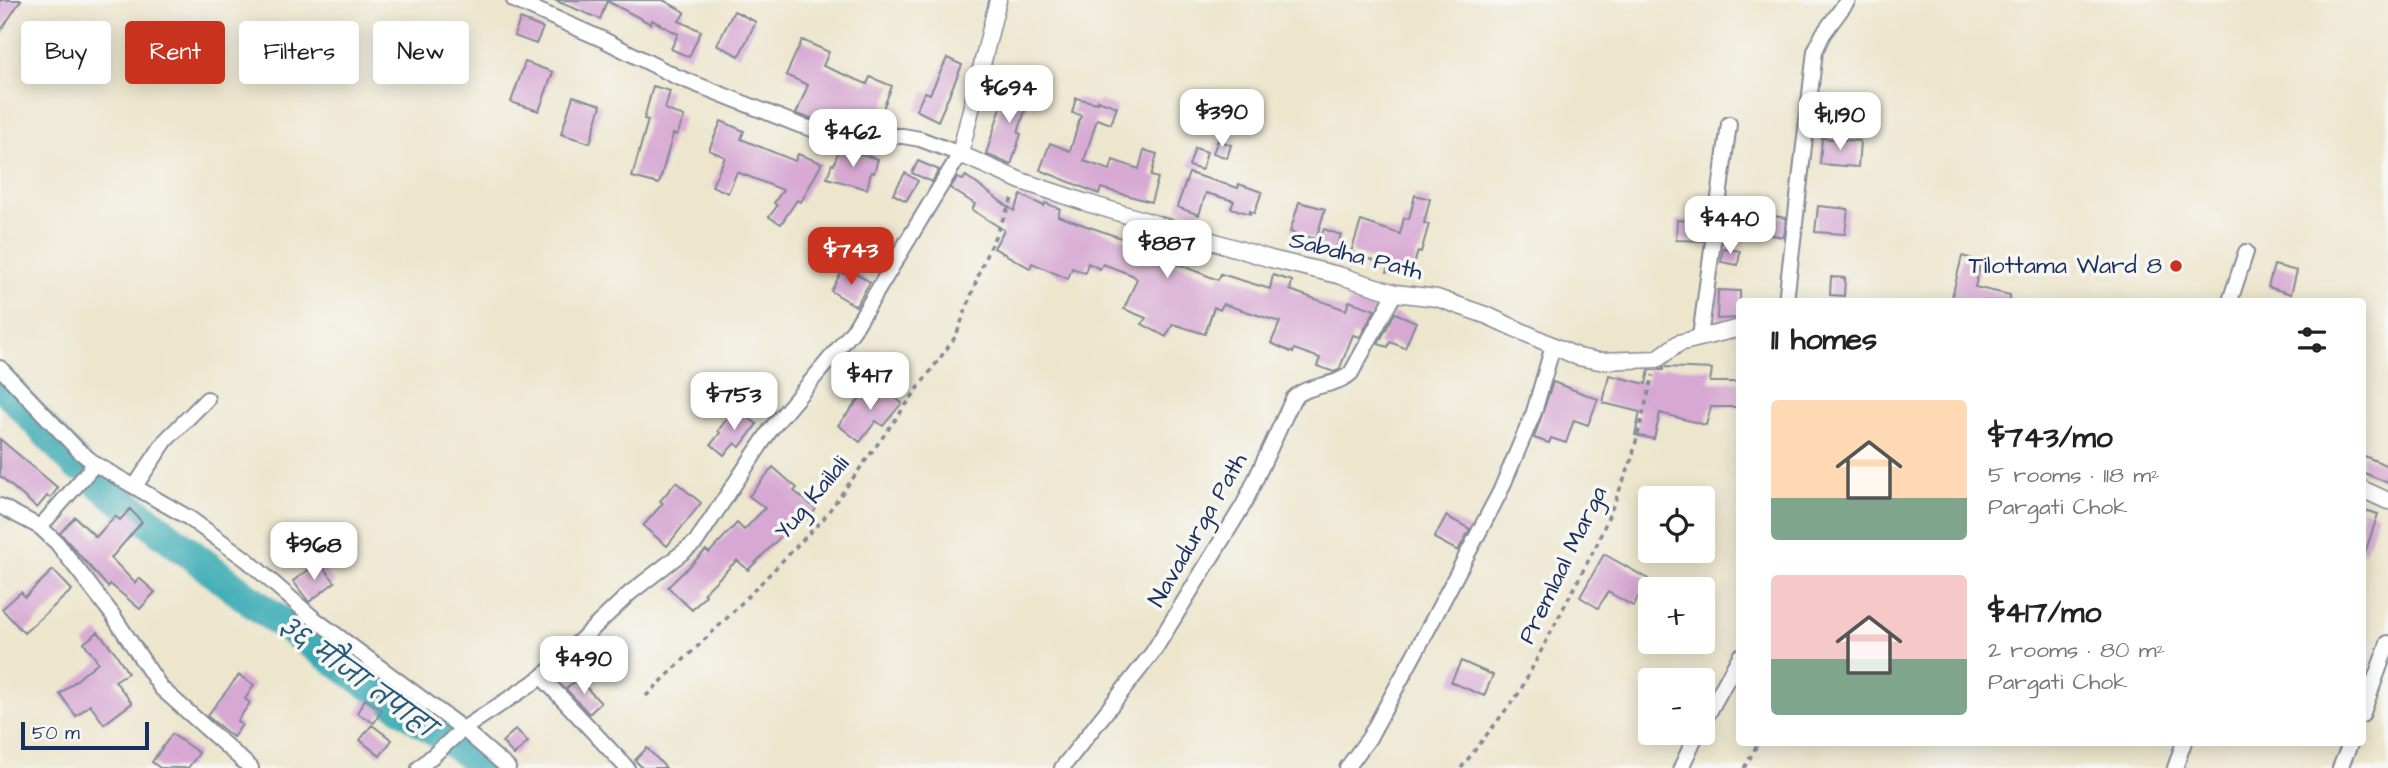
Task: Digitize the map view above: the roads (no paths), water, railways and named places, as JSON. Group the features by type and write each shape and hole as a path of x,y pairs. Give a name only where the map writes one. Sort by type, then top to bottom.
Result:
{"street":[{"path":"514,0 604,40 675,76 799,125 844,136 903,136 920,139 960,154"},
{"path":"419,768 461,731 542,677 630,593 696,541 771,429 853,331 960,154 998,0"},
{"path":"1786,298 1815,51 1823,34 1848,0"},
{"path":"1729,124 1700,337 1736,329"},
{"name":"Sabdha Path","path":"960,154 1021,181 1271,259 1338,275 1395,293 1437,298 1488,316 1578,357 1600,360 1657,359 1679,343 1700,337"},
{"path":"2231,298 2246,252"},
{"name":"Navadurga Path","path":"1062,768 1153,652 1244,504 1293,399 1301,392 1341,380 1351,373 1395,293"},
{"path":"1347,768 1369,738 1500,492 1534,412 1553,345"},
{"path":"0,368 78,450 95,464 189,518 247,560 312,617 461,731 490,750 508,768"},
{"path":"135,486 166,440 207,399"},
{"path":"40,527 95,464"},
{"path":"2366,491 2388,501"},
{"path":"0,506 40,527 57,543 112,614 161,688 251,768"},
{"path":"2366,704 2388,643"},
{"path":"1715,701 1736,663"},
{"path":"542,677 627,768"},
{"path":"1681,768 1692,745"},
{"path":"2175,768 2183,746"},
{"path":"2340,768 2349,746"}],"waterway":[{"path":"0,382 77,465"},
{"name":"३६ मौजा तपाहा","path":"98,482 262,609 467,753 483,768"}],"place":[{"name":"Tilottama Ward 8","path":"2176,266"}]}
